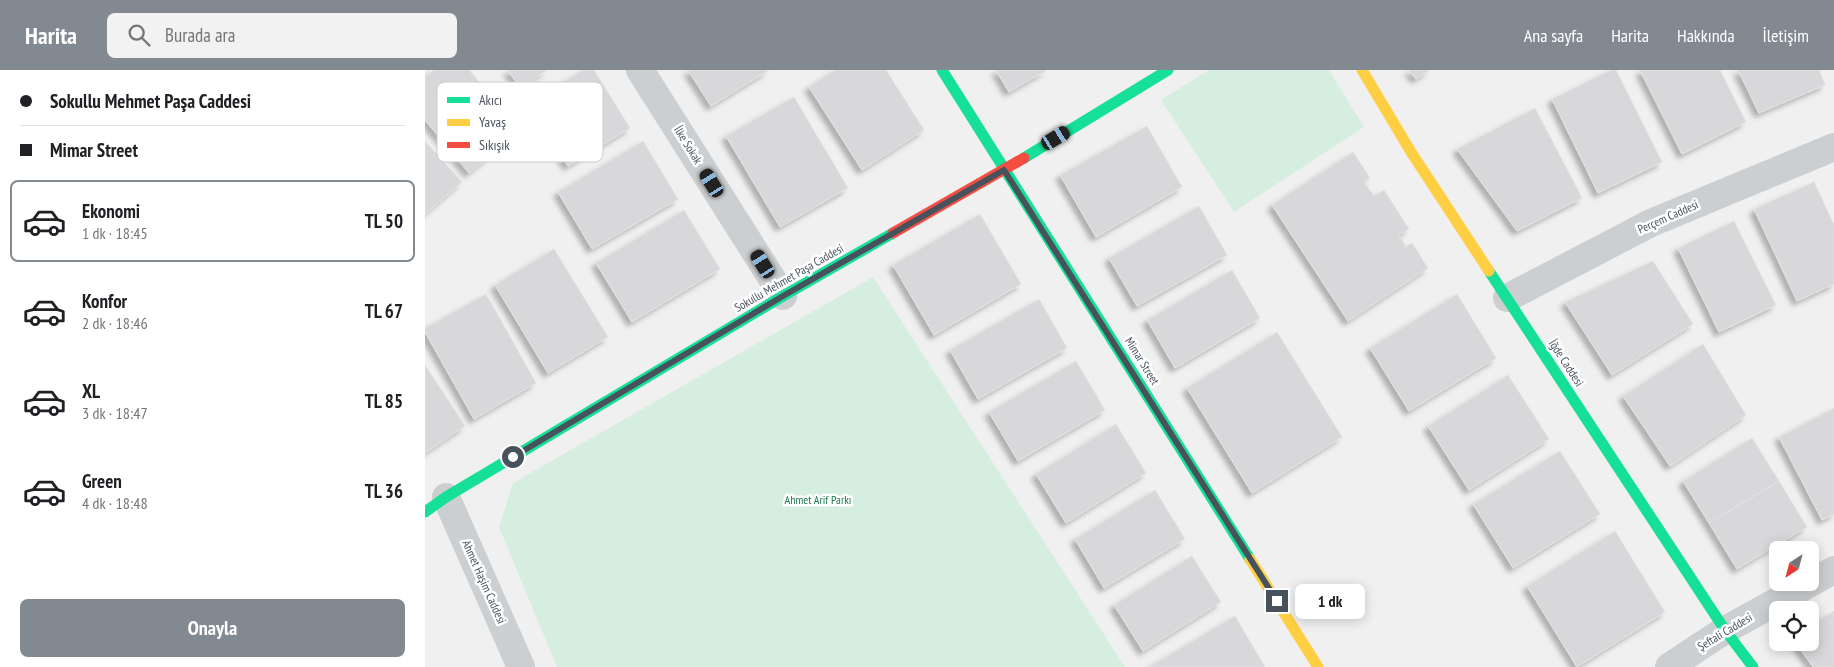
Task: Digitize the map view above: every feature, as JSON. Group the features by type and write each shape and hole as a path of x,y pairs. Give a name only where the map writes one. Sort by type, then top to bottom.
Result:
{"main road":[{"name":"Mimar Street","path":"942,70 1319,667"},
{"name":"Sokullu Mehmet Paşa Caddesi","path":"435,505 783,296 1004,170 1168,70"},
{"name":"İğde Caddesi","path":"1362,70 1411,152 1725,630 1753,667"}],"street":[{"name":"İlke Sokak","path":"640,70 783,296"},
{"name":"Perçem Caddesi","path":"1507,298 1651,223 1834,146"},
{"name":"Ahmet Haşim Caddesi","path":"435,505 521,667"},
{"name":"Şeftali Caddesi","path":"1669,667 1725,630 1834,570"}],"green space":[{"path":"1209,70 1329,70 1364,127 1234,212 1161,100"},
{"name":"Ahmet Arif Parkı","path":"873,277 1125,667 557,667 499,527 513,483"}],"building":[{"path":"434,70 469,70 479,82 437,82 437,134 425,120 425,77"},
{"path":"508,70 547,70 529,82 516,82"},
{"path":"583,70 594,70 601,82 563,82"},
{"path":"688,70 769,70 711,106"},
{"path":"835,70 886,70 924,130 862,170 809,87"},
{"path":"996,70 1047,70 1009,92"},
{"path":"1409,70 1430,70 1416,79"},
{"path":"1611,70 1616,70 1662,162 1598,193 1552,99"},
{"path":"1640,70 1720,70 1746,122 1682,154"},
{"path":"1738,70 1819,70 1825,85 1759,113"},
{"path":"603,84 630,128 603,145"},
{"path":"794,97 848,188 780,227 726,136"},
{"path":"1535,108 1582,198 1517,231 1457,149"},
{"path":"1147,126 1182,187 1096,237 1060,175"},
{"path":"425,141 437,154 437,162 444,162 462,182 425,214"},
{"path":"643,141 678,199 592,249 558,192"},
{"path":"1353,152 1370,178 1364,182 1374,196 1384,190 1409,229 1399,235 1406,247 1412,243 1428,268 1348,321 1272,205"},
{"path":"460,162 482,162 469,173"},
{"path":"566,162 575,162 568,166"},
{"path":"1814,182 1834,225 1834,284 1797,301 1754,209"},
{"path":"1199,206 1227,255 1137,306 1109,258"},
{"path":"684,210 720,269 632,322 596,263"},
{"path":"980,214 1021,284 934,335 893,265"},
{"path":"1734,221 1776,305 1719,332 1678,248"},
{"path":"554,249 608,337 548,373 495,285"},
{"path":"1653,261 1693,324 1612,375 1565,302"},
{"path":"1232,270 1260,318 1175,368 1147,320"},
{"path":"486,294 536,383 474,419 425,332 425,328"},
{"path":"1457,294 1496,358 1409,411 1370,348"},
{"path":"1039,299 1067,348 978,399 950,350"},
{"path":"1277,332 1342,437 1252,493 1187,388"},
{"path":"1703,344 1746,415 1670,466 1623,396"},
{"path":"1076,361 1105,410 1018,461 989,412"},
{"path":"425,365 465,426 425,453"},
{"path":"1508,375 1549,439 1469,490 1428,426"},
{"path":"1834,408 1834,514 1822,520 1779,437"},
{"path":"1116,424 1146,473 1066,523 1036,474"},
{"path":"1752,438 1779,481 1709,523 1683,481"},
{"path":"1560,451 1600,514 1513,568 1473,504"},
{"path":"1779,481 1807,527 1784,541 1769,541 1769,550 1737,569 1709,523"},
{"path":"1155,490 1185,539 1104,588 1075,539"},
{"path":"1615,531 1665,612 1577,667 1527,586"},
{"path":"1192,556 1221,602 1143,651 1114,605"},
{"path":"1834,611 1834,667 1813,667 1801,651 1819,651 1819,620"},
{"path":"1235,616 1265,667 1149,667"}],"traffic: fast":[{"path":"942,70 1250,559"},
{"path":"1024,158 1168,70"},
{"path":"425,512 446,497 783,296 893,233"},
{"path":"1489,271 1725,630 1753,667"}],"traffic: slow":[{"path":"1362,70 1411,152 1489,271"},
{"path":"1250,559 1318,667"}],"traffic: jam":[{"path":"893,233 1024,158"}],"route":[{"path":"513,457 783,296 1004,170 1277,601"}]}
